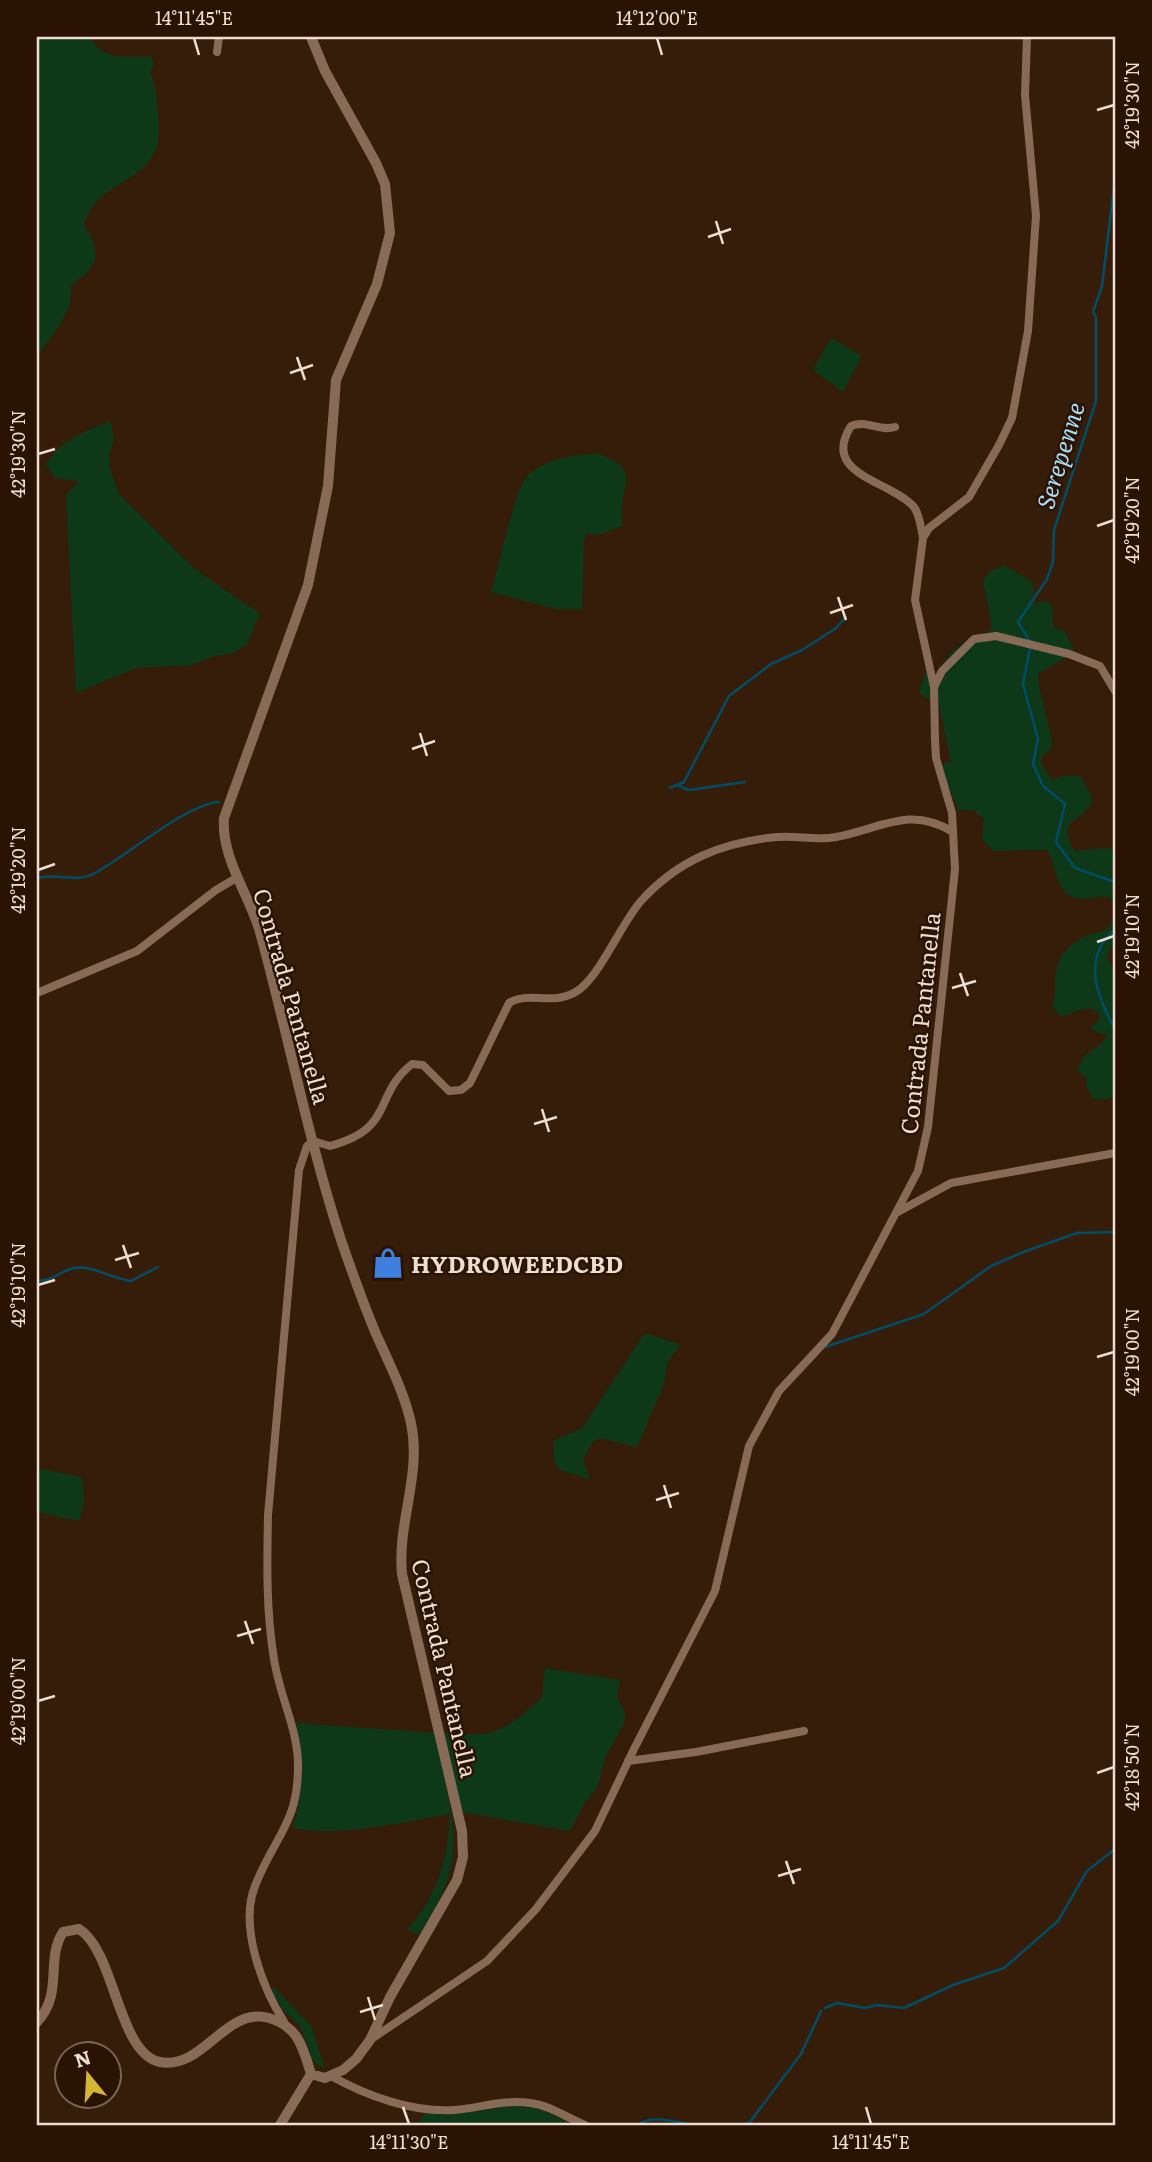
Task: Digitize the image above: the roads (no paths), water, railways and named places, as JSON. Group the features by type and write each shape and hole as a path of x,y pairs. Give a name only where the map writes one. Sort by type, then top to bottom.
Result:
{"street":[{"path":"217,52 219,37"},
{"name":"Contrada Pantanella","path":"311,37 325,71 376,163 384,184 391,219 377,284 336,380 328,486 308,585 224,818 225,845 262,939 324,1186 358,1291 401,1390 410,1420 415,1469 404,1518 400,1552 402,1574 462,1831 463,1857 457,1880 390,1997 370,2040 350,2065 331,2076"},
{"path":"923,538 929,528 969,497 1012,418 1028,331 1036,216 1025,96 1027,37"},
{"path":"895,427 882,430 865,423 851,426 844,452 846,461 854,471 877,481 914,507 923,538"},
{"name":"Contrada Pantanella","path":"370,2040 486,1961 536,1909 595,1831 716,1591 749,1446 779,1391 832,1334 918,1171 928,1126 955,869 952,813 936,758 934,687 924,653 915,600 923,538"},
{"path":"934,687 942,671 974,639 996,636 1056,650 1100,666 1115,691"},
{"name":"Contrada Pantanella","path":"313,1141 330,1146 363,1133 375,1123 400,1075 412,1064 423,1065 449,1091 461,1090 470,1083 509,1003 521,999 545,1001 566,998 581,988 640,902 685,863 701,854 779,837 810,840 836,837 911,817 938,822 953,832"},
{"path":"37,993 137,951 216,890 238,877"},
{"name":"Contrada Pantanella","path":"284,2022 265,1990 248,1910 254,1887 288,1825 298,1796 294,1730 274,1661 268,1607 268,1515 299,1170 307,1146 313,1141"},
{"path":"896,1213 951,1183 1115,1153"},
{"path":"628,1761 695,1752 804,1731"},
{"path":"37,2022 50,2003 57,1941 63,1932 79,1929 88,1935 96,1949 139,2046 148,2057 160,2062 188,2057 247,2017 262,2016 284,2022 302,2044 311,2074 280,2125"},
{"path":"311,2074 319,2077 331,2076 378,2097 419,2108 448,2110 529,2102 585,2125"}],"waterway":[{"name":"Serepenne","path":"1029,640 1018,622 1047,579 1053,562 1054,530 1096,401 1096,317 1093,312 1102,286 1114,187"},
{"path":"670,788 684,782 729,696 771,664 802,650 836,628 846,617"},
{"name":"Serepenne","path":"1030,648 1023,684 1038,739 1033,764 1043,786 1065,804 1056,842 1075,868 1115,882"},
{"path":"679,786 689,790 745,782"},
{"path":"37,878 88,876 191,811 219,802"},
{"name":"Serepenne","path":"1115,930 1104,941 1095,965 1098,991 1115,1029"},
{"path":"825,1347 924,1314 991,1266 1026,1251 1077,1233 1115,1232"},
{"path":"37,1281 74,1268 95,1270 131,1281 158,1267"},
{"path":"825,2008 837,2003 865,2008 877,2005 904,2008 953,1985 1004,1968 1058,1921 1087,1871 1115,1849"},
{"path":"744,2125 750,2122 801,2054 821,2011"},
{"path":"638,2125 658,2119 697,2125"}],"place":[{"name":"HYDROWEEDCBD","path":"388,1263"}]}
